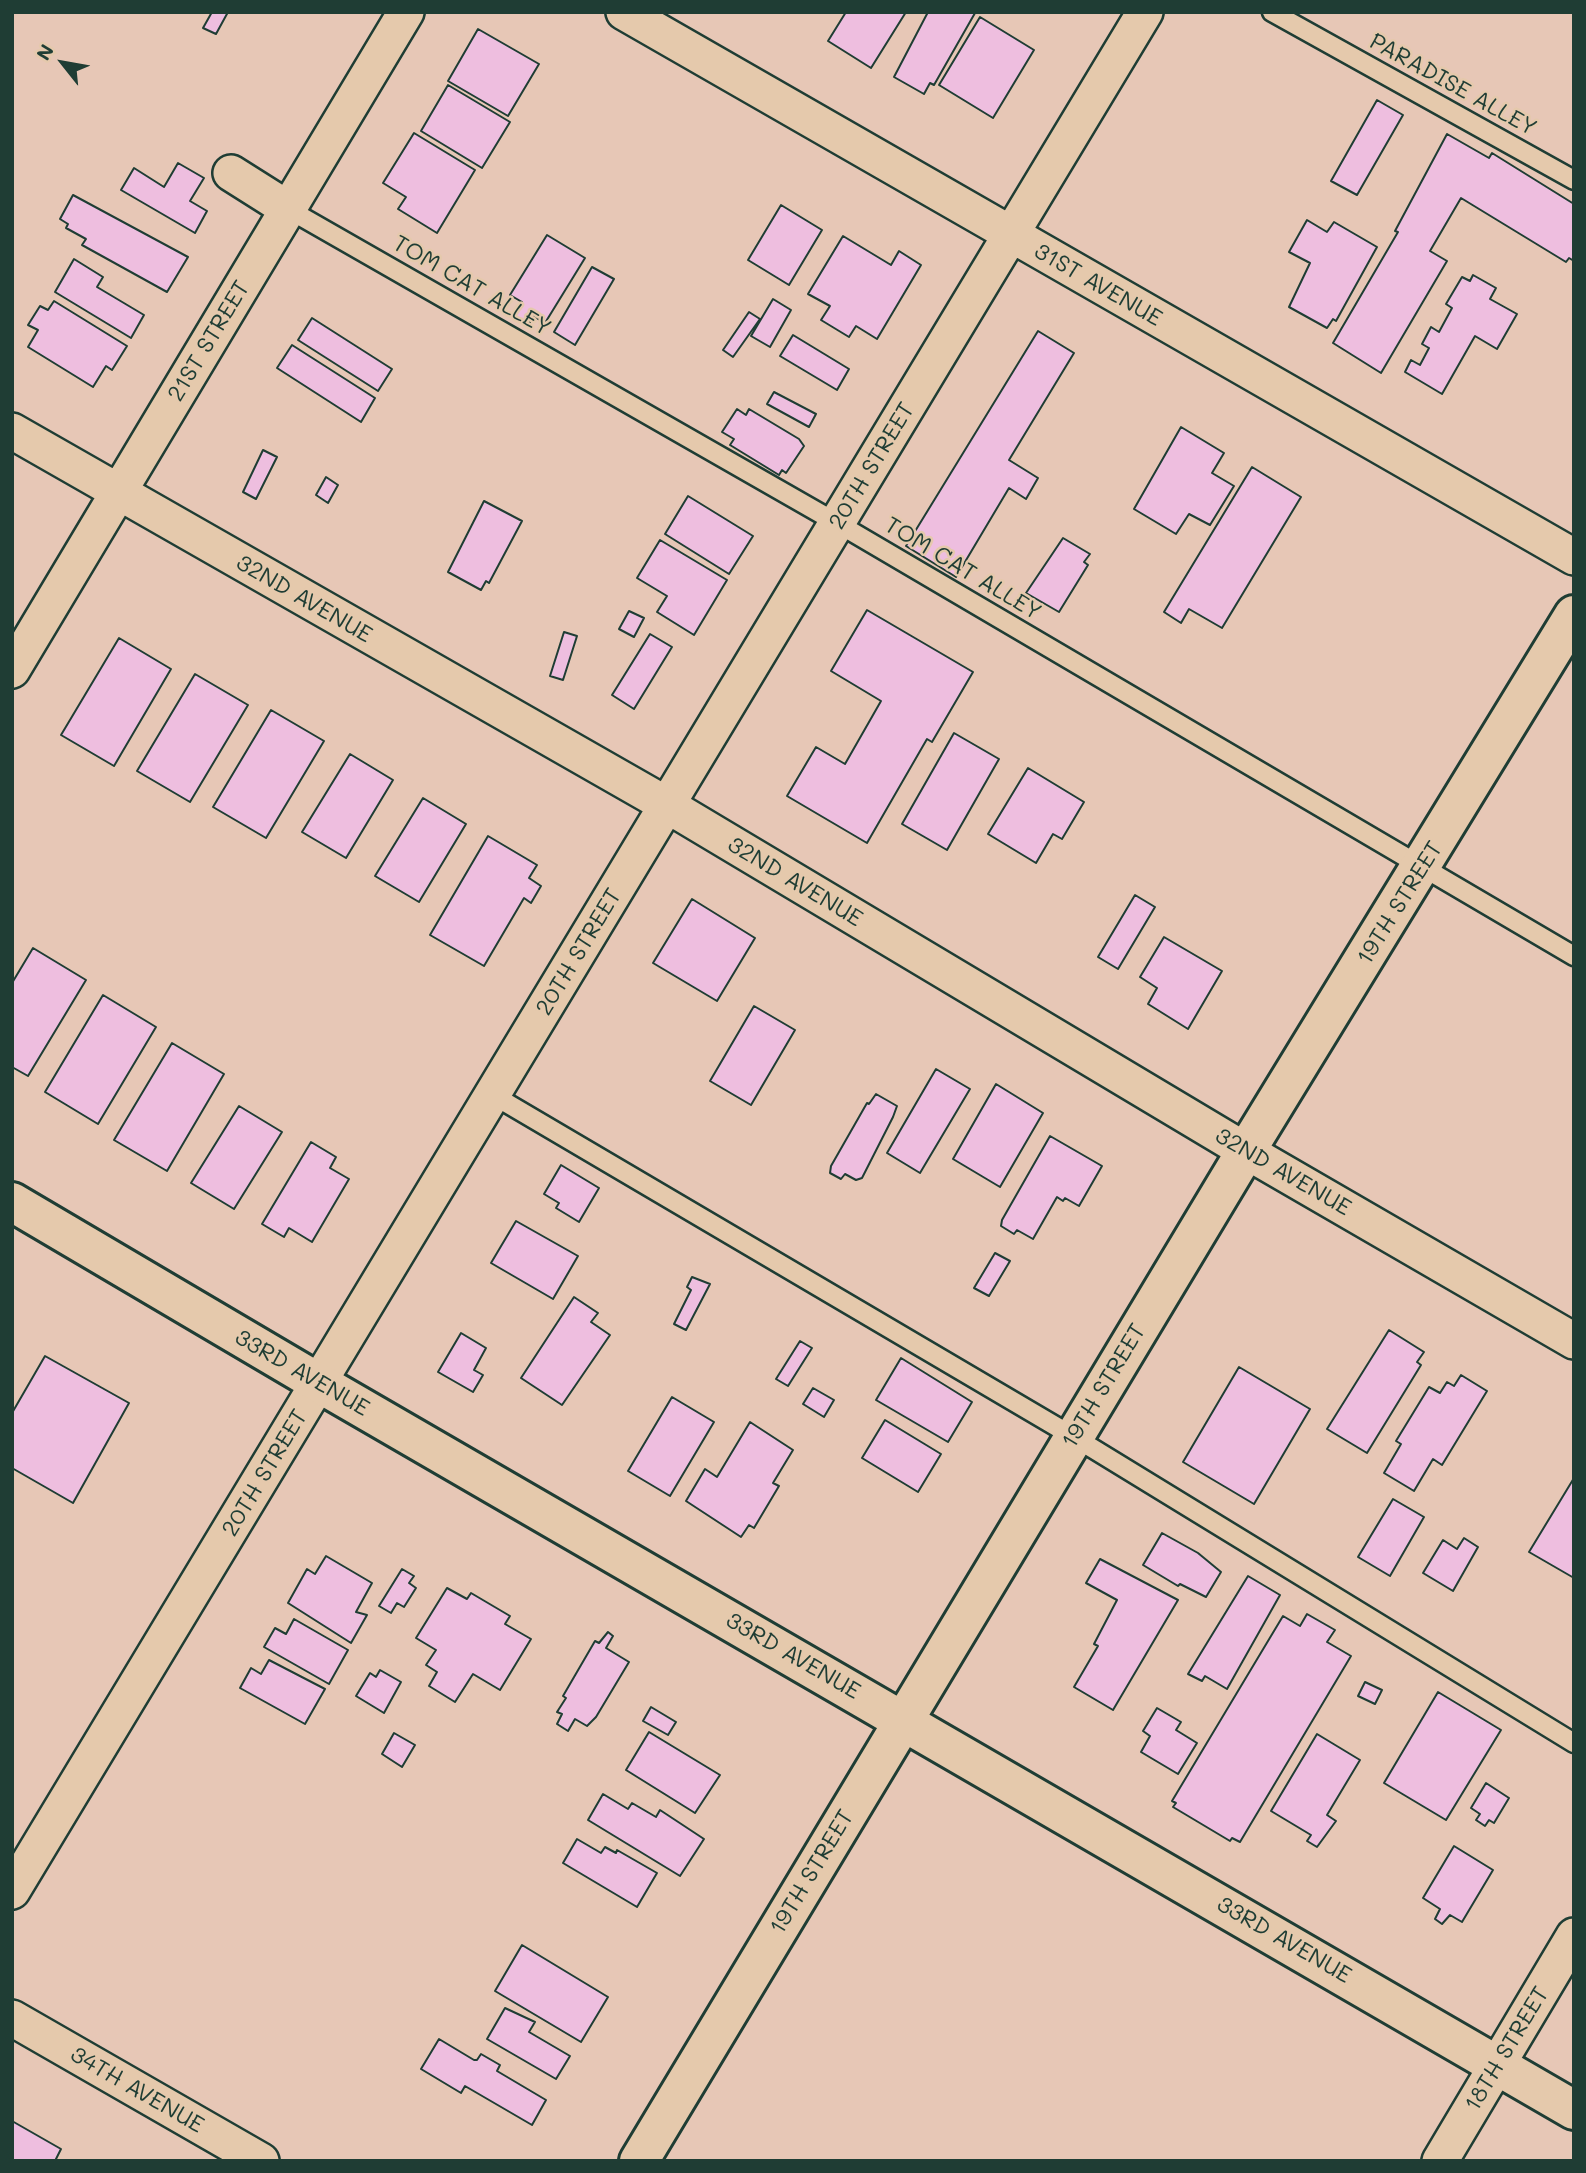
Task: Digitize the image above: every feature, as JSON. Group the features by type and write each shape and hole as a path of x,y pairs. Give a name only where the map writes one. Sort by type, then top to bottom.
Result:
{"street":[{"name":"21ST STREET","path":"12,670 406,12"},
{"name":"31ST AVENUE","path":"624,12 1574,556"},
{"name":"20TH STREET","path":"12,1891 1145,12"},
{"path":"231,173 288,209"},
{"name":"32ND AVENUE","path":"12,432 667,805 1246,1151 1574,1341"},
{"name":"19TH STREET","path":"639,2161 1246,1151 1422,868 1574,615"},
{"name":"33RD AVENUE","path":"12,1202 319,1384 903,1719 1574,2110"},
{"name":"18TH STREET","path":"1440,2161 1574,1936"},
{"name":"34TH AVENUE","path":"12,2018 261,2161"}],"lane":[{"name":"PARADISE ALLEY","path":"1272,12 1574,180"},
{"name":"TOM CAT ALLEY","path":"288,209 837,523 1574,956"},
{"path":"493,1095 1074,1437 1574,1743"}],"building":[{"path":"212,12 228,12 216,34 203,28"},
{"path":"846,12 906,12 871,68 828,41"},
{"path":"928,12 975,13 934,85 930,83 924,94 894,77"},
{"path":"980,17 1034,50 993,118 939,85"},
{"path":"478,29 539,64 508,116 448,81"},
{"path":"448,85 510,122 482,168 421,131"},
{"path":"1377,100 1403,115 1357,195 1331,181"},
{"path":"414,133 475,170 437,233 398,209 406,197 383,183"},
{"path":"1447,134 1489,158 1492,153 1574,204 1574,261 1569,258 1566,262 1461,198 1430,251 1447,261 1381,373 1333,343 1398,232 1395,231"},
{"path":"178,163 204,178 190,201 207,211 195,233 121,190 134,168 164,187"},
{"path":"73,195 188,257 167,292 82,245 86,239 66,228 68,224 60,219"},
{"path":"781,205 822,230 789,285 748,260"},
{"path":"1307,220 1327,232 1334,222 1377,247 1336,321 1333,319 1327,328 1289,307 1310,263 1289,252"},
{"path":"547,235 585,258 545,323 533,316 529,324 514,316 522,302 510,295"},
{"path":"843,236 891,265 899,251 921,265 877,339 856,326 849,337 821,320 830,306 808,294"},
{"path":"74,259 103,277 97,287 144,315 131,338 55,292"},
{"path":"592,267 614,279 575,345 554,332"},
{"path":"1473,275 1496,288 1490,299 1517,314 1497,349 1475,336 1442,394 1405,372 1411,360 1420,365 1429,348 1422,344 1431,327 1439,332 1452,308 1446,304 1462,277 1470,281"},
{"path":"773,299 791,310 770,347 751,336"},
{"path":"54,301 127,346 112,370 106,366 93,387 28,347 38,330 28,325 40,306 48,310"},
{"path":"749,312 760,319 733,357 723,350"},
{"path":"312,318 392,369 378,391 298,340"},
{"path":"1038,331 1074,353 1009,460 1038,478 1026,499 1009,488 956,577 906,546"},
{"path":"793,335 849,369 837,390 780,356"},
{"path":"292,345 375,398 361,422 277,368"},
{"path":"774,392 816,414 809,427 767,404"},
{"path":"737,409 746,415 749,409 799,439 804,446 786,473 782,470 779,475 730,445 734,439 722,432"},
{"path":"1181,427 1224,453 1212,473 1234,486 1210,525 1189,514 1176,534 1134,509"},
{"path":"263,450 277,457 256,499 243,492"},
{"path":"1252,467 1301,497 1222,628 1189,609 1181,623 1164,612"},
{"path":"326,477 338,485 328,503 316,495"},
{"path":"688,496 753,536 729,574 665,534"},
{"path":"484,501 522,521 489,583 486,581 481,590 448,572"},
{"path":"1063,538 1090,554 1084,562 1088,565 1059,612 1026,593"},
{"path":"660,540 727,580 694,635 657,612 667,596 637,578"},
{"path":"867,610 973,672 932,742 927,739 867,843 787,796 816,747 845,764 881,701 831,671"},
{"path":"629,611 644,618 634,637 619,629"},
{"path":"564,632 577,636 563,680 550,676"},
{"path":"650,634 672,647 634,709 612,695"},
{"path":"119,638 171,669 114,766 61,735"},
{"path":"195,674 248,705 190,802 137,771"},
{"path":"271,710 324,741 266,838 213,807"},
{"path":"954,733 999,759 947,850 902,824"},
{"path":"350,754 393,780 346,858 302,832"},
{"path":"1028,768 1084,802 1062,839 1053,834 1036,863 988,834"},
{"path":"423,798 466,824 419,902 375,876"},
{"path":"488,836 537,865 529,878 541,886 531,903 524,898 484,966 430,935"},
{"path":"1135,895 1155,907 1118,969 1098,957"},
{"path":"692,899 755,938 717,1001 653,963"},
{"path":"1164,937 1222,971 1188,1029 1148,1004 1157,988 1140,977"},
{"path":"33,948 86,980 28,1076 12,1067 12,983"},
{"path":"103,995 156,1027 98,1124 45,1092"},
{"path":"754,1006 795,1030 751,1105 710,1081"},
{"path":"172,1043 224,1074 167,1171 114,1140"},
{"path":"936,1069 970,1089 920,1173 887,1153"},
{"path":"996,1084 1043,1113 1000,1187 953,1159"},
{"path":"876,1094 897,1106 893,1117 862,1178 856,1180 845,1174 841,1179 830,1173 831,1166 867,1103 869,1104"},
{"path":"239,1106 282,1132 234,1209 191,1183"},
{"path":"1050,1136 1102,1166 1079,1206 1065,1198 1063,1201 1057,1197 1033,1239 1017,1230 1014,1234 1001,1226 1002,1220"},
{"path":"311,1142 336,1157 330,1168 349,1179 312,1242 289,1228 284,1237 262,1224"},
{"path":"561,1165 599,1188 579,1222 556,1208 559,1203 544,1194"},
{"path":"516,1221 578,1256 553,1299 491,1263"},
{"path":"995,1253 1010,1261 989,1296 974,1288"},
{"path":"692,1277 710,1284 686,1330 674,1324 691,1290 687,1287"},
{"path":"574,1297 598,1313 591,1322 610,1335 562,1405 521,1378"},
{"path":"1389,1330 1424,1352 1417,1362 1421,1365 1367,1453 1327,1429"},
{"path":"461,1333 486,1348 474,1370 483,1375 473,1392 438,1372"},
{"path":"800,1341 812,1348 788,1386 776,1379"},
{"path":"45,1356 129,1403 73,1503 12,1468 12,1413"},
{"path":"901,1358 972,1402 948,1442 876,1400"},
{"path":"1239,1367 1310,1409 1254,1504 1183,1462"},
{"path":"1461,1375 1487,1391 1442,1465 1433,1459 1414,1491 1384,1473 1401,1444 1396,1441 1429,1387 1440,1393 1447,1382 1454,1386"},
{"path":"813,1388 834,1400 824,1417 803,1404"},
{"path":"672,1397 714,1422 670,1496 628,1471"},
{"path":"885,1420 941,1454 918,1492 862,1458"},
{"path":"750,1422 793,1450 773,1483 779,1486 754,1528 749,1525 741,1537 686,1501 705,1469 717,1477"},
{"path":"1574,1478 1574,1578 1529,1552"},
{"path":"1393,1499 1424,1517 1390,1576 1358,1557"},
{"path":"1162,1533 1198,1553 1221,1572 1206,1597 1180,1584 1178,1586 1143,1565"},
{"path":"1464,1538 1478,1547 1453,1591 1423,1573 1443,1540 1457,1549"},
{"path":"326,1556 372,1583 356,1612 367,1615 351,1643 288,1603 307,1569 315,1574"},
{"path":"1100,1559 1178,1600 1113,1710 1074,1687 1098,1646 1094,1644 1117,1600 1086,1583"},
{"path":"402,1569 414,1576 409,1583 416,1588 404,1607 397,1603 391,1613 379,1606"},
{"path":"1248,1576 1280,1595 1227,1689 1205,1676 1202,1681 1188,1674"},
{"path":"447,1588 467,1599 471,1593 510,1616 505,1624 531,1639 500,1690 473,1674 455,1702 429,1686 437,1672 426,1665 436,1650 416,1638"},
{"path":"1307,1614 1335,1630 1327,1642 1351,1656 1240,1842 1232,1838 1230,1841 1173,1807 1176,1803 1172,1801 1283,1616 1300,1626"},
{"path":"294,1619 348,1650 329,1684 264,1647 275,1628 286,1634"},
{"path":"608,1632 613,1636 606,1648 629,1662 596,1717 587,1726 575,1719 568,1731 557,1724 562,1714 557,1712 566,1698 563,1696 595,1641 599,1643"},
{"path":"269,1660 325,1689 305,1724 240,1688 251,1668 261,1674"},
{"path":"380,1670 401,1682 384,1713 356,1696 370,1673 376,1677"},
{"path":"1365,1682 1382,1690 1375,1704 1358,1696"},
{"path":"1438,1692 1501,1730 1446,1820 1384,1783"},
{"path":"651,1707 676,1722 668,1735 643,1721"},
{"path":"1157,1708 1181,1722 1176,1730 1197,1743 1178,1774 1141,1752 1150,1736 1143,1731"},
{"path":"649,1732 720,1775 695,1813 626,1770"},
{"path":"394,1733 415,1745 402,1767 382,1754"},
{"path":"1317,1734 1360,1760 1327,1815 1336,1821 1317,1847 1307,1841 1311,1835 1271,1811"},
{"path":"1486,1783 1509,1798 1494,1823 1489,1820 1485,1826 1476,1820 1480,1814 1471,1808"},
{"path":"603,1794 628,1809 632,1803 656,1817 660,1810 704,1839 680,1876 588,1820"},
{"path":"577,1839 601,1853 605,1847 616,1853 617,1850 657,1873 637,1907 563,1863"},
{"path":"1454,1846 1493,1870 1462,1922 1450,1915 1442,1924 1435,1919 1440,1909 1423,1898"},
{"path":"522,1945 608,1997 581,2042 495,1991"},
{"path":"505,2008 535,2022 529,2032 570,2056 556,2079 487,2039"},
{"path":"439,2039 474,2060 481,2054 500,2065 497,2071 546,2100 532,2125 465,2086 461,2093 421,2069"},
{"path":"12,2121 61,2149 55,2161 12,2161"}]}
